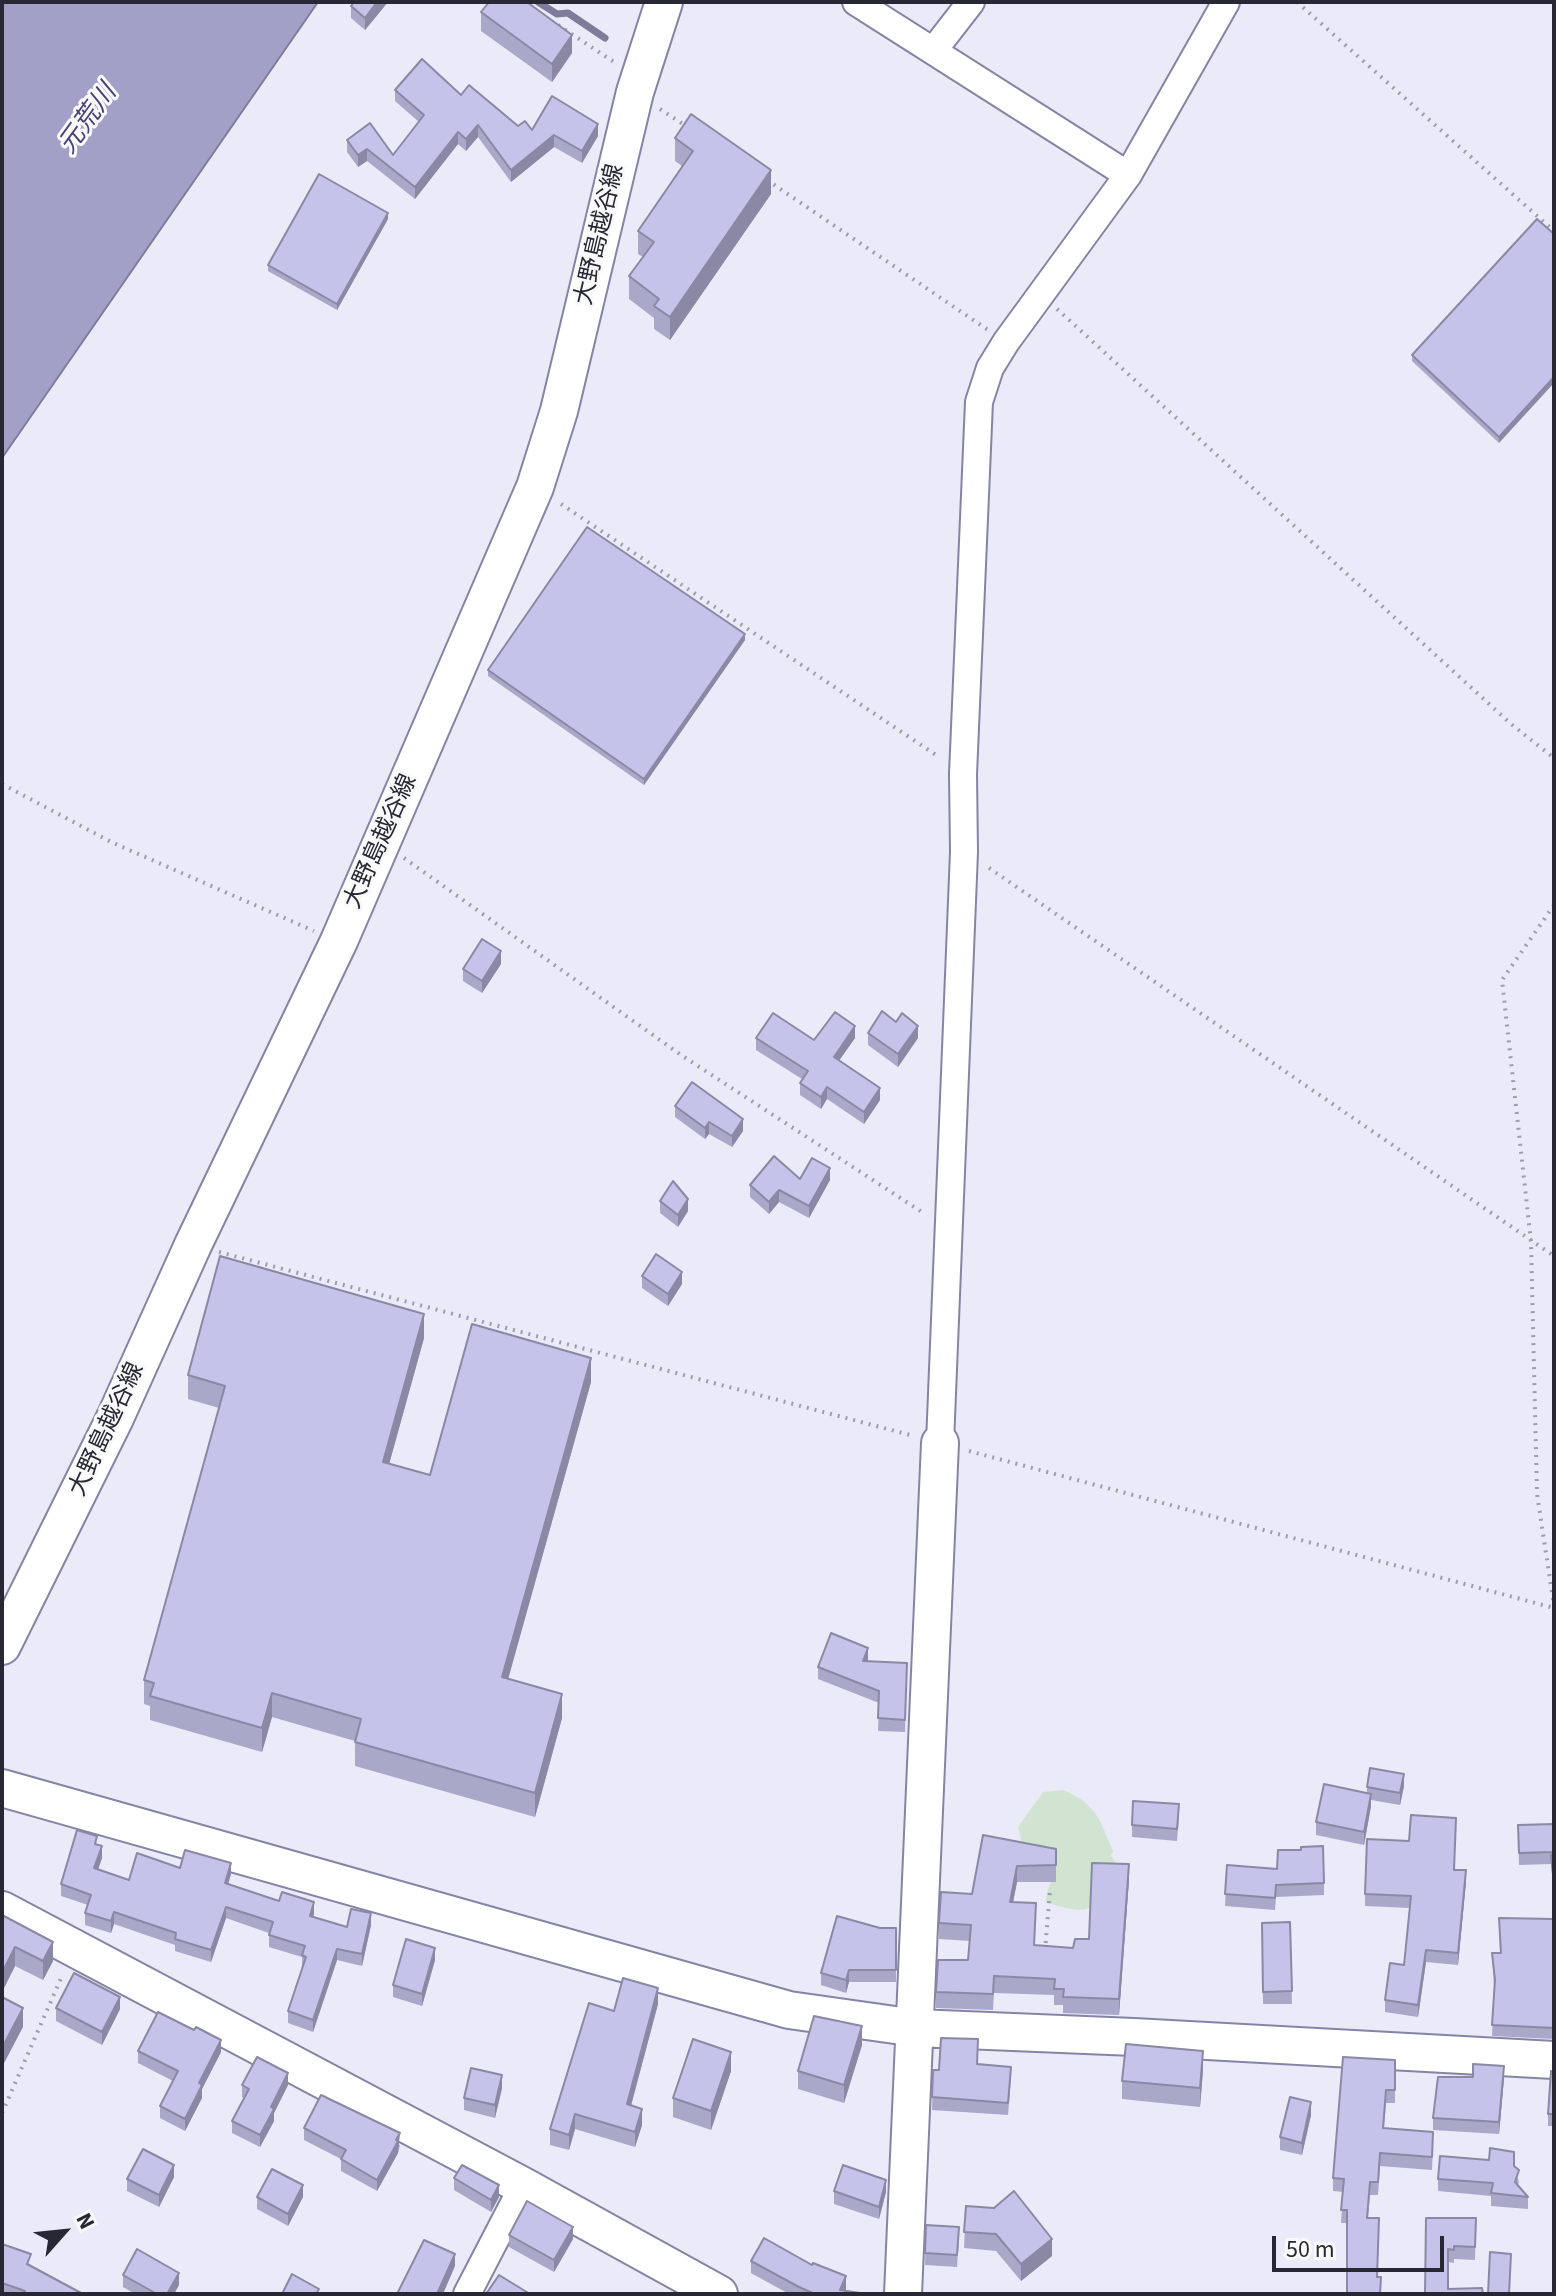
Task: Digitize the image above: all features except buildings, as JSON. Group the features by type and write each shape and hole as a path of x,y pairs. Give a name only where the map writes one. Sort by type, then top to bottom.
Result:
{"street":[{"name":"大野島越谷線","path":"2,1646 115,1418 193,1245 339,941 535,487 559,411 637,85 664,2"},
{"path":"856,2 1128,175"},
{"path":"933,51 971,2"},
{"path":"903,2294 964,852 963,774 979,402 990,368 1006,342 1128,175 1226,2"},
{"path":"2,1788 789,2010 916,2028 1554,2060"},
{"path":"2,1910 523,2186 719,2294"},
{"path":"467,2294 523,2186"}],"path":[{"path":"1297,2 1554,231"},
{"path":"555,23 688,127"},
{"path":"755,172 1006,342"},
{"path":"1041,295 1511,724 1554,758"},
{"path":"535,487 963,774"},
{"path":"2,784 111,842 339,941"},
{"path":"383,842 681,1055 947,1228"},
{"path":"964,852 1554,1256"},
{"path":"193,1245 1554,1607 1537,1494 1531,1242 1502,980 1554,905"},
{"path":"1045,1954 1050,1891"},
{"path":"2,2113 75,1948"}],"green space":[{"path":"1064,1790 1096,1814 1113,1851 1111,1856 1117,1864 1099,1900 1085,1909 1076,1910 1046,1902 1055,1868 1052,1854 1046,1846 1037,1853 1023,1847 1018,1827 1043,1792"}],"water":[{"name":"元荒川","path":"5,2 318,2 2,458 2,6"}],"waterway":[{"path":"538,2 557,14 568,13 605,38"}]}
